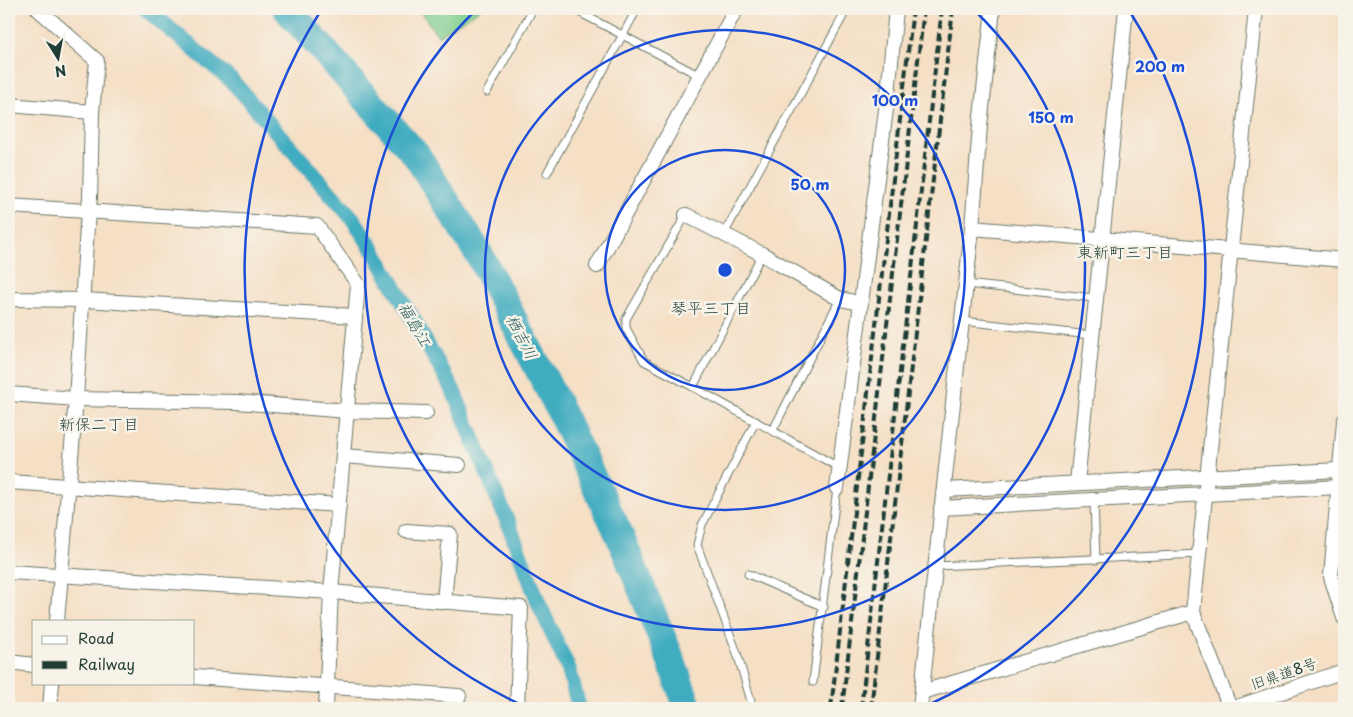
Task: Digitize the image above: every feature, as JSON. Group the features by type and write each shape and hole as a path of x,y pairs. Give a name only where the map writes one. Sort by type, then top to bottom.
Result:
{"street":[{"path":"38,9 97,61 92,112 90,199 76,399 57,620"},
{"path":"597,266 736,9"},
{"path":"836,488 888,94 896,9"},
{"path":"920,708 972,228 980,126 994,9"},
{"path":"1077,483 1100,240 1113,141 1126,9"},
{"path":"1230,708 1193,612 1201,554 1256,9"},
{"path":"9,105 92,112"},
{"path":"9,206 317,226 358,284 331,592 326,708"},
{"path":"686,215 762,254 840,298 860,303"},
{"path":"972,228 1344,260"},
{"path":"9,299 83,300 355,316"},
{"path":"9,394 76,399 237,402 347,411 426,413"},
{"path":"1344,421 1331,577 1344,618"},
{"path":"343,456 459,465"},
{"path":"944,490 1340,470"},
{"path":"9,482 339,505"},
{"path":"941,508 1206,492 1339,487"},
{"path":"406,531 450,534 444,602"},
{"path":"9,572 331,592 521,608 517,708"},
{"path":"922,692 1091,643 1176,615 1193,612"},
{"path":"9,662 32,665"},
{"name":"旧県道8号","path":"1234,708 1344,671"},
{"path":"195,678 459,696"},
{"path":"50,708 52,684"}],"lane":[{"path":"487,92 533,9"},
{"path":"574,9 700,76"},
{"path":"547,173 637,9"},
{"path":"724,234 847,9"},
{"path":"686,215 626,319 626,328 644,361 756,420 840,468"},
{"path":"693,387 762,254"},
{"path":"966,284 1095,298"},
{"path":"773,430 840,298"},
{"path":"962,321 1091,334"},
{"path":"752,708 737,653 697,546 702,525 756,420"},
{"path":"814,682 836,488"},
{"path":"1094,499 1096,560"},
{"path":"936,566 1201,554"},
{"path":"748,574 824,607"}],"green space":[{"path":"418,9 481,9 438,36"}],"waterway":[{"name":"福島江","path":"146,9 232,81 353,219 374,251 453,390 539,604 569,670 579,708"},
{"name":"栖吉川","path":"287,9 417,156 480,256 557,404 619,534 669,655 688,708"}],"railway":[{"path":"831,708 913,9"},
{"path":"842,708 924,9"},
{"path":"861,708 942,9"},
{"path":"871,708 953,9"}],"district":[{"name":"東新町三丁目","path":"1125,252"},
{"name":"琴平三丁目","path":"711,308"},
{"name":"新保二丁目","path":"99,424"}]}
